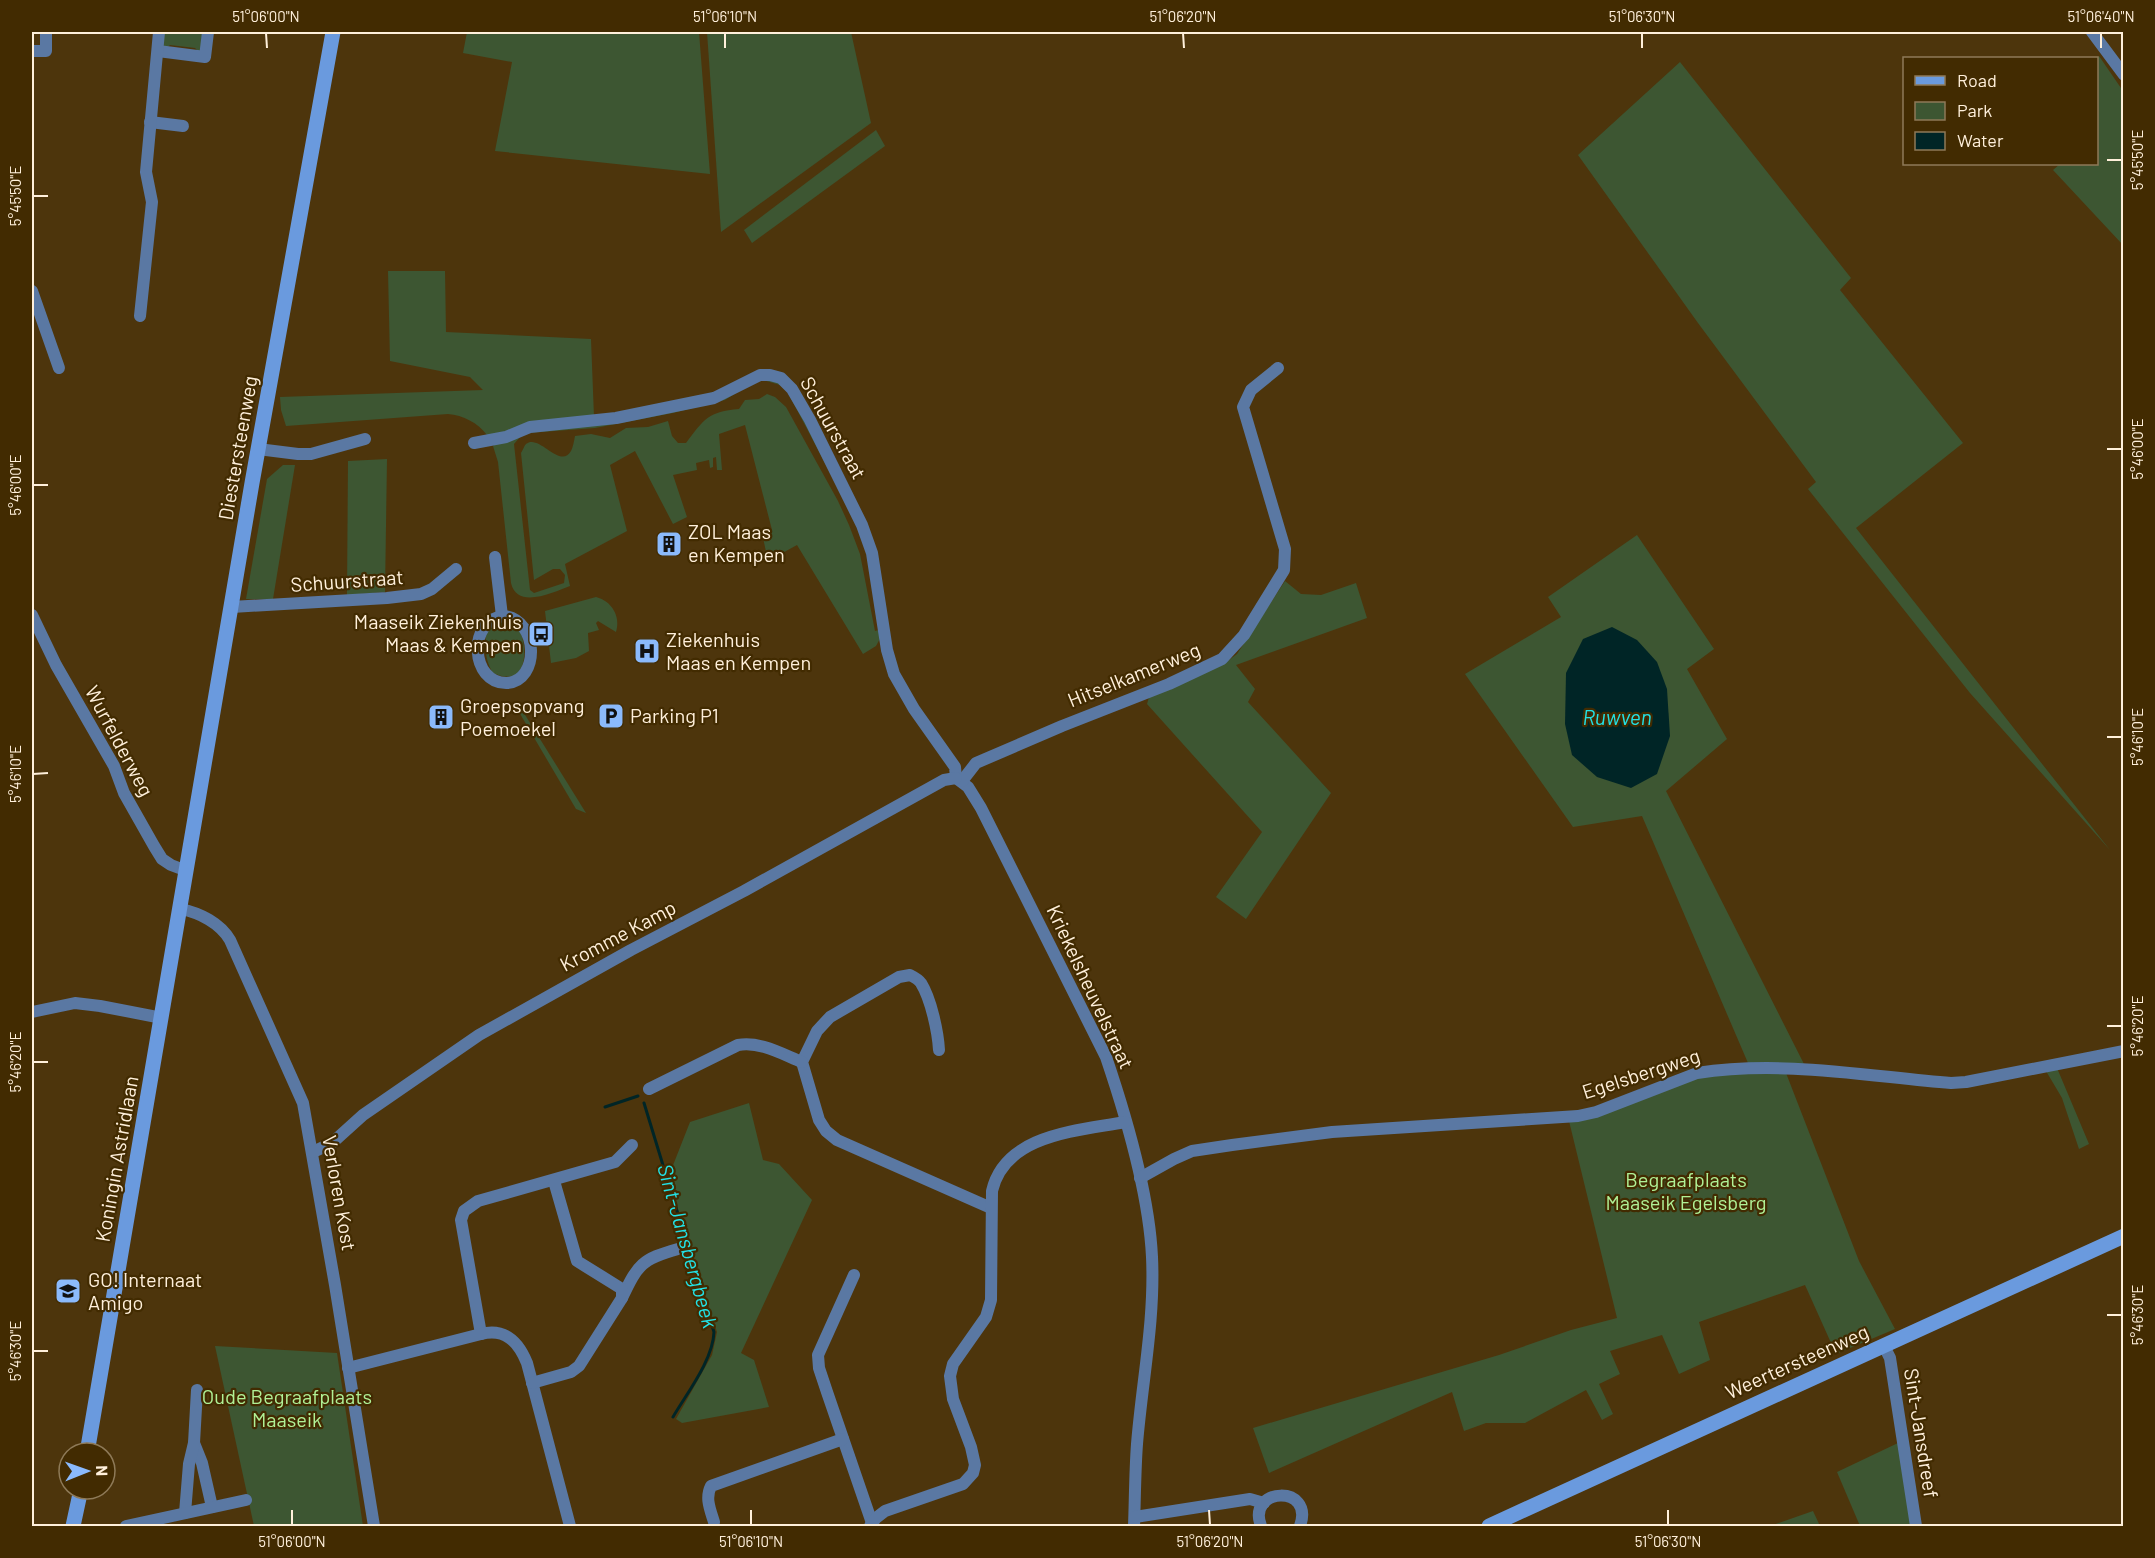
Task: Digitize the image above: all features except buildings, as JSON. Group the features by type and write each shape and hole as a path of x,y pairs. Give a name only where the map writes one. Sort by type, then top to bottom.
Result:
{"main road":[{"name":"Diestersteenweg","path":"187,871 258,449 333,32"},
{"name":"Koningin Astridlaan","path":"89,1441 187,871"},
{"name":"Weertersteenweg","path":"1489,1527 2124,1236"},
{"path":"73,1527 78,1501"}],"street":[{"path":"32,51 46,51 46,32"},
{"path":"140,316 152,202 146,172 159,32"},
{"path":"158,51 206,57 208,32"},
{"path":"2092,32 2124,75"},
{"path":"150,122 183,126"},
{"path":"32,291 59,368"},
{"name":"Hitselkamerweg","path":"959,779 976,763 1168,684 1222,659 1244,635 1284,570 1285,549 1243,407 1251,390 1278,368"},
{"name":"Schuurstraat","path":"474,443 506,437 530,427 616,418 714,398 760,375 781,378 792,389 810,420 862,525 872,553 887,650 894,674 914,709 955,767 959,779"},
{"path":"258,449 311,454 365,439"},
{"path":"495,557 501,616"},
{"name":"Schuurstraat","path":"232,607 421,594 432,589 456,569"},
{"name":"Wurfelderweg","path":"32,615 56,665 114,766 124,792 154,846 162,859 187,871"},
{"path":"501,616 520,621 529,638 530,660 527,672 522,678 509,683 496,681 488,676 480,661 479,639 482,630 488,622 501,616"},
{"name":"Kriekelsheuvelstraat","path":"959,779 968,786 981,808 1106,1057 1117,1089 1140,1178 1152,1257 1152,1304 1137,1444 1135,1522 1250,1499 1264,1503 1275,1495 1289,1496 1295,1500 1302,1511 1300,1527"},
{"name":"Kromme Kamp","path":"313,1152 332,1143 363,1115 479,1035 944,780 959,779"},
{"name":"Verloren Kost","path":"181,909 214,922 224,930 303,1104 313,1152 374,1527"},
{"path":"939,1050 928,1000 920,982 910,975 898,977 830,1017 817,1031 802,1062 819,1120 826,1131 837,1140 991,1208"},
{"path":"32,1012 75,1004 100,1006 162,1018"},
{"path":"649,1089 738,1045 749,1043 760,1045 802,1062"},
{"name":"Egelsbergweg","path":"1140,1178 1192,1152 1232,1145 1332,1132 1578,1116 1596,1112 1697,1073 1711,1071 1777,1068 1951,1083 2124,1052"},
{"path":"854,1275 818,1355 819,1368 871,1525 885,1511 963,1484 973,1473 975,1465 971,1447 953,1399 950,1376 953,1364 986,1317 991,1300 991,1208 994,1179 1001,1167 1026,1146 1039,1139 1125,1122"},
{"path":"480,1334 461,1220 464,1211 478,1201 615,1162 632,1145"},
{"path":"554,1181 577,1261 622,1290 622,1298"},
{"path":"532,1383 571,1372 579,1366 622,1298 633,1274 651,1256 678,1249"},
{"path":"348,1368 492,1331 504,1334 521,1349 527,1363 570,1527"},
{"name":"Sint-Jansdreef","path":"1884,1346 1890,1358 1916,1527"},
{"path":"185,1513 189,1464 194,1443 197,1390"},
{"path":"714,1522 708,1501 711,1486 843,1439"},
{"path":"194,1443 202,1463 212,1507"},
{"path":"126,1527 246,1500"},
{"path":"1261,1527 1259,1515 1264,1503"}],"green space":[{"path":"164,32 205,32 204,46 199,52 195,48 170,45 166,49 163,45"},
{"path":"467,32 699,32 710,174 495,151 512,62 463,53"},
{"path":"707,32 851,32 871,123 721,232"},
{"path":"2098,57 2123,91 2123,245 2053,170 2059,165 2098,165"},
{"path":"1680,62 1851,278 1840,290 1963,443 1856,528 2110,850 1970,693 1808,489 1816,482 1698,323 1578,155"},
{"path":"876,130 885,146 752,243 744,230"},
{"path":"388,271 445,271 446,332 591,339 594,417 512,433 487,435 470,420 448,414 286,426 280,397 483,390 470,377 390,361"},
{"path":"759,377 777,379 790,391 859,522 870,552 882,635 876,646 863,654 797,545 768,561 762,533 772,530 745,425 719,434 722,470 717,470 716,457 713,458 713,467 710,468 709,460 696,463 697,470 673,475 687,517 673,524 635,451 610,465 627,531 565,564 570,586 537,597 520,596 515,591 511,583 498,462 493,446 496,443 529,430 611,422 716,400","holes":["763,380 780,385 787,391 855,520 869,560 879,630 875,631 860,554 838,501 786,407 775,397 767,394 759,399 745,400 739,409 714,414 703,422 686,443 678,443 672,436 668,421 648,427 626,428 610,438 591,434 575,436 572,449 566,456 555,454 537,443 526,444 521,453 534,580 553,569 560,569 565,575 564,583 534,593 530,590 514,444 520,437 528,433 595,428 673,413 725,400 755,381"]},
{"path":"387,459 385,592 347,595 348,461"},
{"path":"283,465 295,465 273,599 246,599 267,479"},
{"path":"1637,535 1714,649 1687,669 1727,739 1666,791 1804,1064 1748,1063 1642,816 1573,827 1465,674 1561,617 1548,597"},
{"path":"1285,581 1301,594 1321,595 1356,583 1367,618 1236,665 1255,689 1248,702 1331,793 1246,919 1216,897 1262,832 1147,704 1150,694 1229,660 1237,654"},
{"path":"596,597 607,602 614,610 617,621 616,632 598,621 596,623 599,630 588,633 589,651 576,658 551,663 545,611"},
{"path":"502,620 518,626 524,645 523,664 513,676 493,673 487,658 485,647 487,630"},
{"path":"522,710 586,813 576,809 519,712"},
{"path":"2057,1068 2089,1144 2079,1149 2062,1098 2046,1071"},
{"name":"Begraafplaats Maaseik Egelsberg","path":"1714,1073 1786,1073 1859,1261 1895,1329 1836,1354 1805,1285 1699,1322 1710,1360 1679,1374 1662,1335 1610,1351 1620,1374 1599,1384 1613,1414 1602,1420 1586,1390 1525,1423 1486,1423 1464,1431 1452,1392 1269,1473 1253,1428 1499,1355 1571,1330 1617,1318 1569,1121"},
{"path":"749,1103 763,1160 779,1164 812,1200 741,1353 754,1360 769,1407 682,1423 676,1419 712,1355 717,1332 668,1178 690,1122"},
{"name":"Oude Begraafplaats Maaseik","path":"215,1346 337,1353 363,1526 254,1526"},
{"path":"1898,1443 1911,1526 1860,1526 1837,1472"},
{"path":"1813,1511 1820,1526 1770,1526"}],"water":[{"name":"Ruwven","path":"1612,627 1637,640 1657,662 1667,689 1670,736 1657,774 1631,788 1597,777 1572,755 1565,724 1566,673 1583,639"}],"waterway":[{"name":"Sint-Jansbergbeek","path":"605,1107 638,1096"},
{"name":"Sint-Jansbergbeek","path":"644,1103 714,1332 713,1343 704,1365 673,1417"}],"place":[{"name":"ZOL Maas en Kempen","path":"669,544"},
{"name":"Maaseik Ziekenhuis Maas & Kempen","path":"541,634"},
{"name":"Ziekenhuis Maas en Kempen","path":"647,651"},
{"name":"Parking P1","path":"611,716"},
{"name":"Groepsopvang Poemoekel","path":"441,717"},
{"name":"GO! Internaat Amigo","path":"68,1291"}]}
